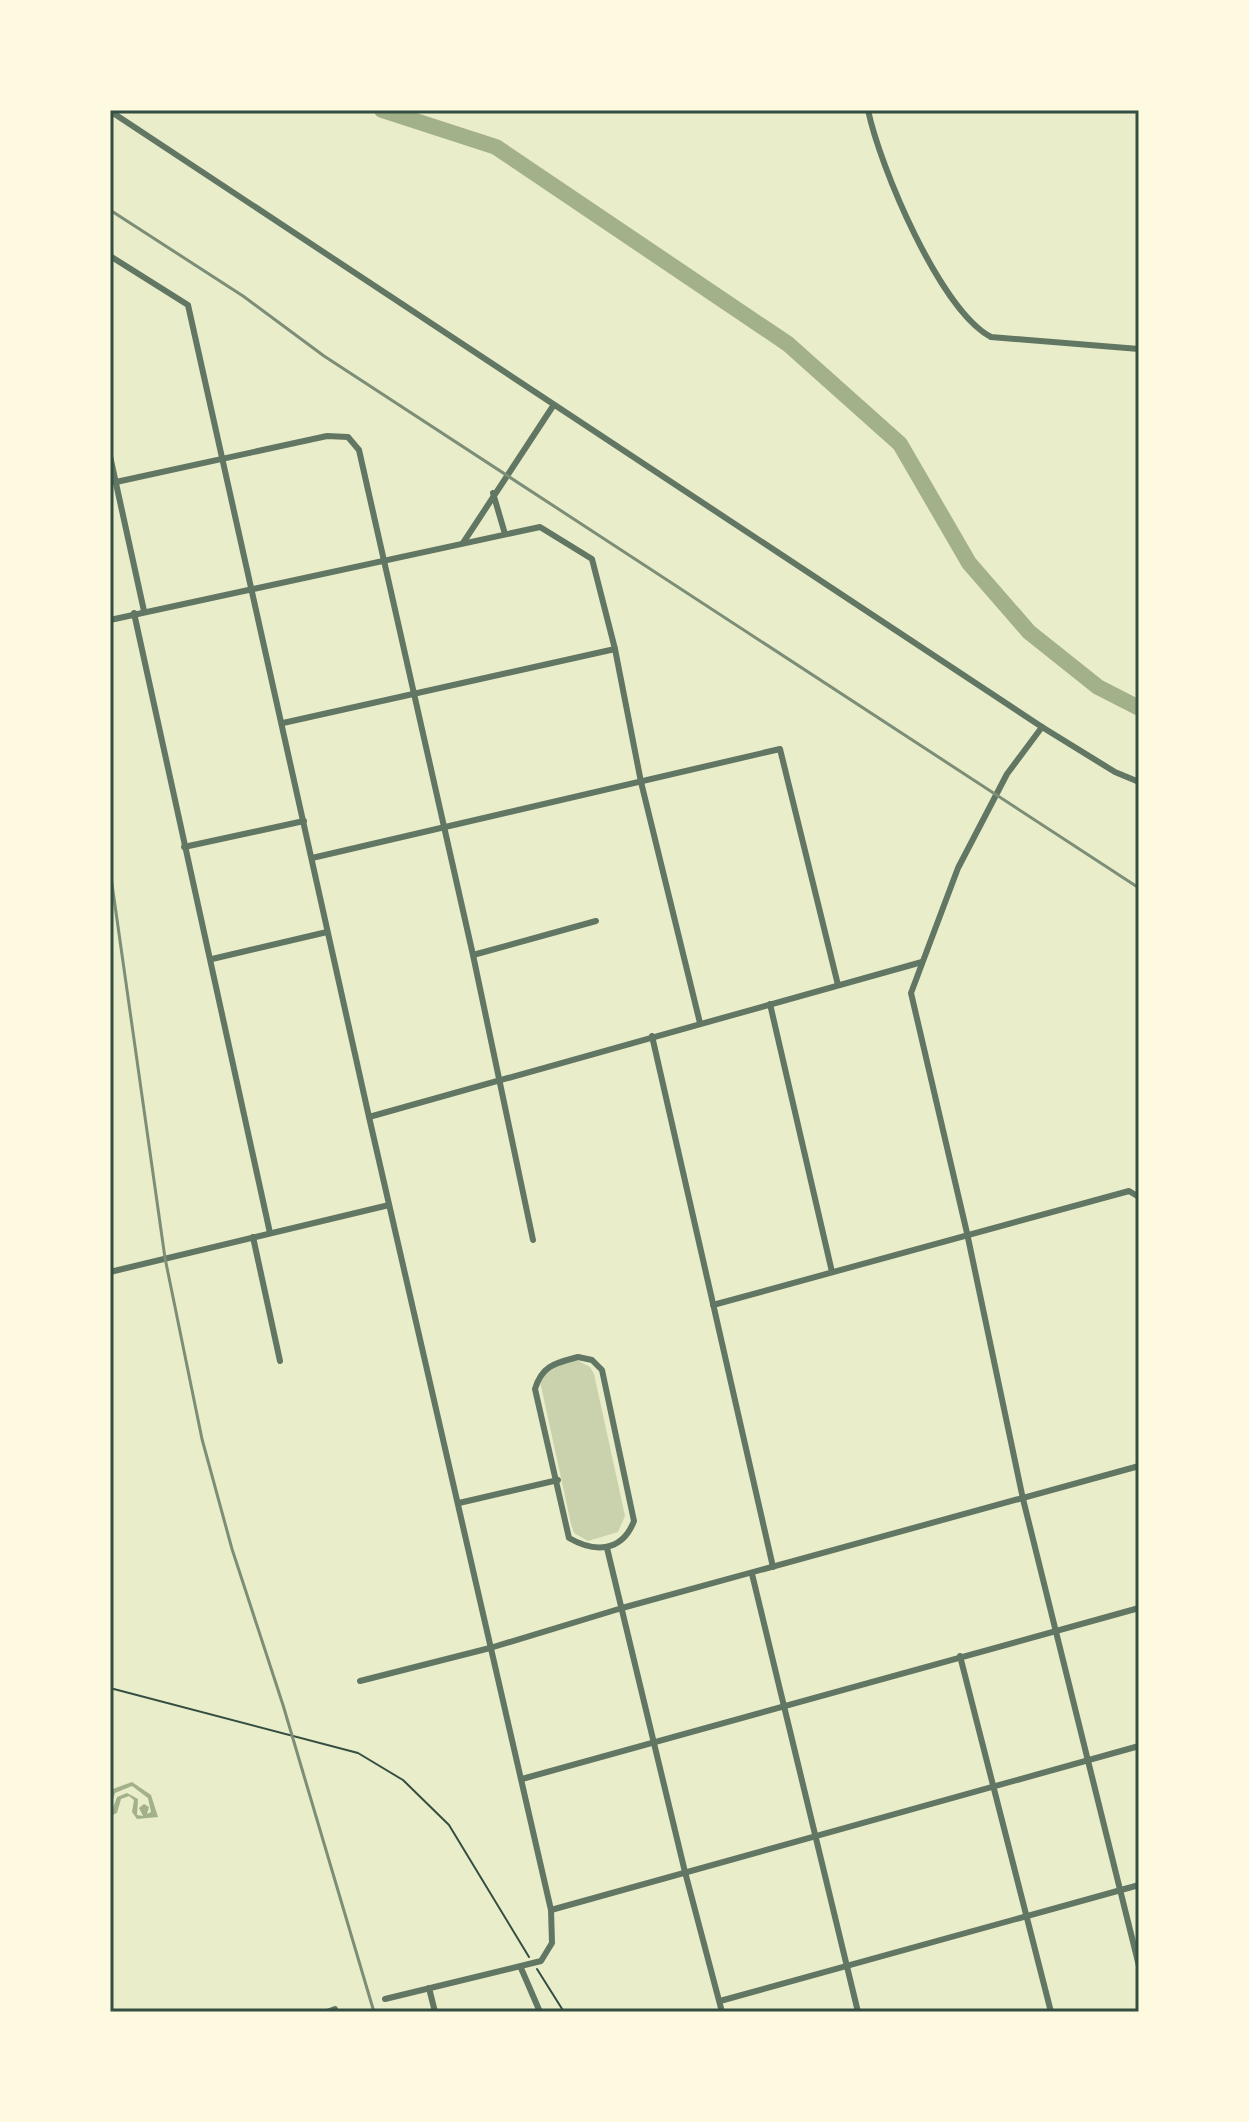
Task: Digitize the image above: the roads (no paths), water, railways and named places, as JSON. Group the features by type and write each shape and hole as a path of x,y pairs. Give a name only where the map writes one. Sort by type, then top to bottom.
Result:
{"street":[{"path":"868,110 877,149 907,218 954,304 974,328 991,337 1139,349"},
{"path":"110,111 1042,727 1115,772 1139,782"},
{"path":"110,256 188,305 327,932 551,1910 552,1943 541,1961 385,1999"},
{"path":"463,543 553,406"},
{"path":"116,482 327,436 348,437 359,450 473,955 533,1240"},
{"path":"110,456 144,611"},
{"path":"493,493 505,534"},
{"path":"110,620 540,527 592,559 615,649 641,782 700,1023"},
{"path":"134,613 270,1233"},
{"path":"283,723 615,649"},
{"path":"1042,727 1007,774 958,868 911,993 967,1233 1023,1499 1059,1631 1139,1966"},
{"path":"312,858 444,830 780,749 838,985"},
{"path":"184,847 304,821"},
{"path":"473,955 596,921"},
{"path":"212,959 327,932"},
{"path":"369,1117 922,962"},
{"path":"770,1004 832,1272"},
{"path":"652,1036 773,1567"},
{"path":"713,1305 1129,1191 1139,1197"},
{"path":"110,1272 389,1205"},
{"path":"253,1237 280,1361"},
{"path":"578,1357 592,1360 602,1370 634,1521 628,1536 607,1548 586,1548 569,1538 535,1389 539,1373 550,1365 578,1357"},
{"path":"360,1681 490,1648 622,1608 1139,1466"},
{"path":"459,1503 558,1480"},
{"path":"607,1548 722,2012"},
{"path":"752,1574 858,2012"},
{"path":"522,1779 1139,1608"},
{"path":"960,1656 1051,2012"},
{"path":"551,1910 1139,1746"},
{"path":"720,2001 1139,1885"},
{"path":"521,1968 540,2012"},
{"path":"429,1988 435,2012"},
{"path":"327,2012 335,2009"}],"waterway":[{"path":"382,110 496,147 788,344 900,444 969,563 1029,632 1098,687 1139,708"}],"railway":[{"path":"110,210 243,296 324,356 1139,888"},
{"path":"110,870 165,1258 202,1439 232,1549 283,1705 374,2012"}]}
